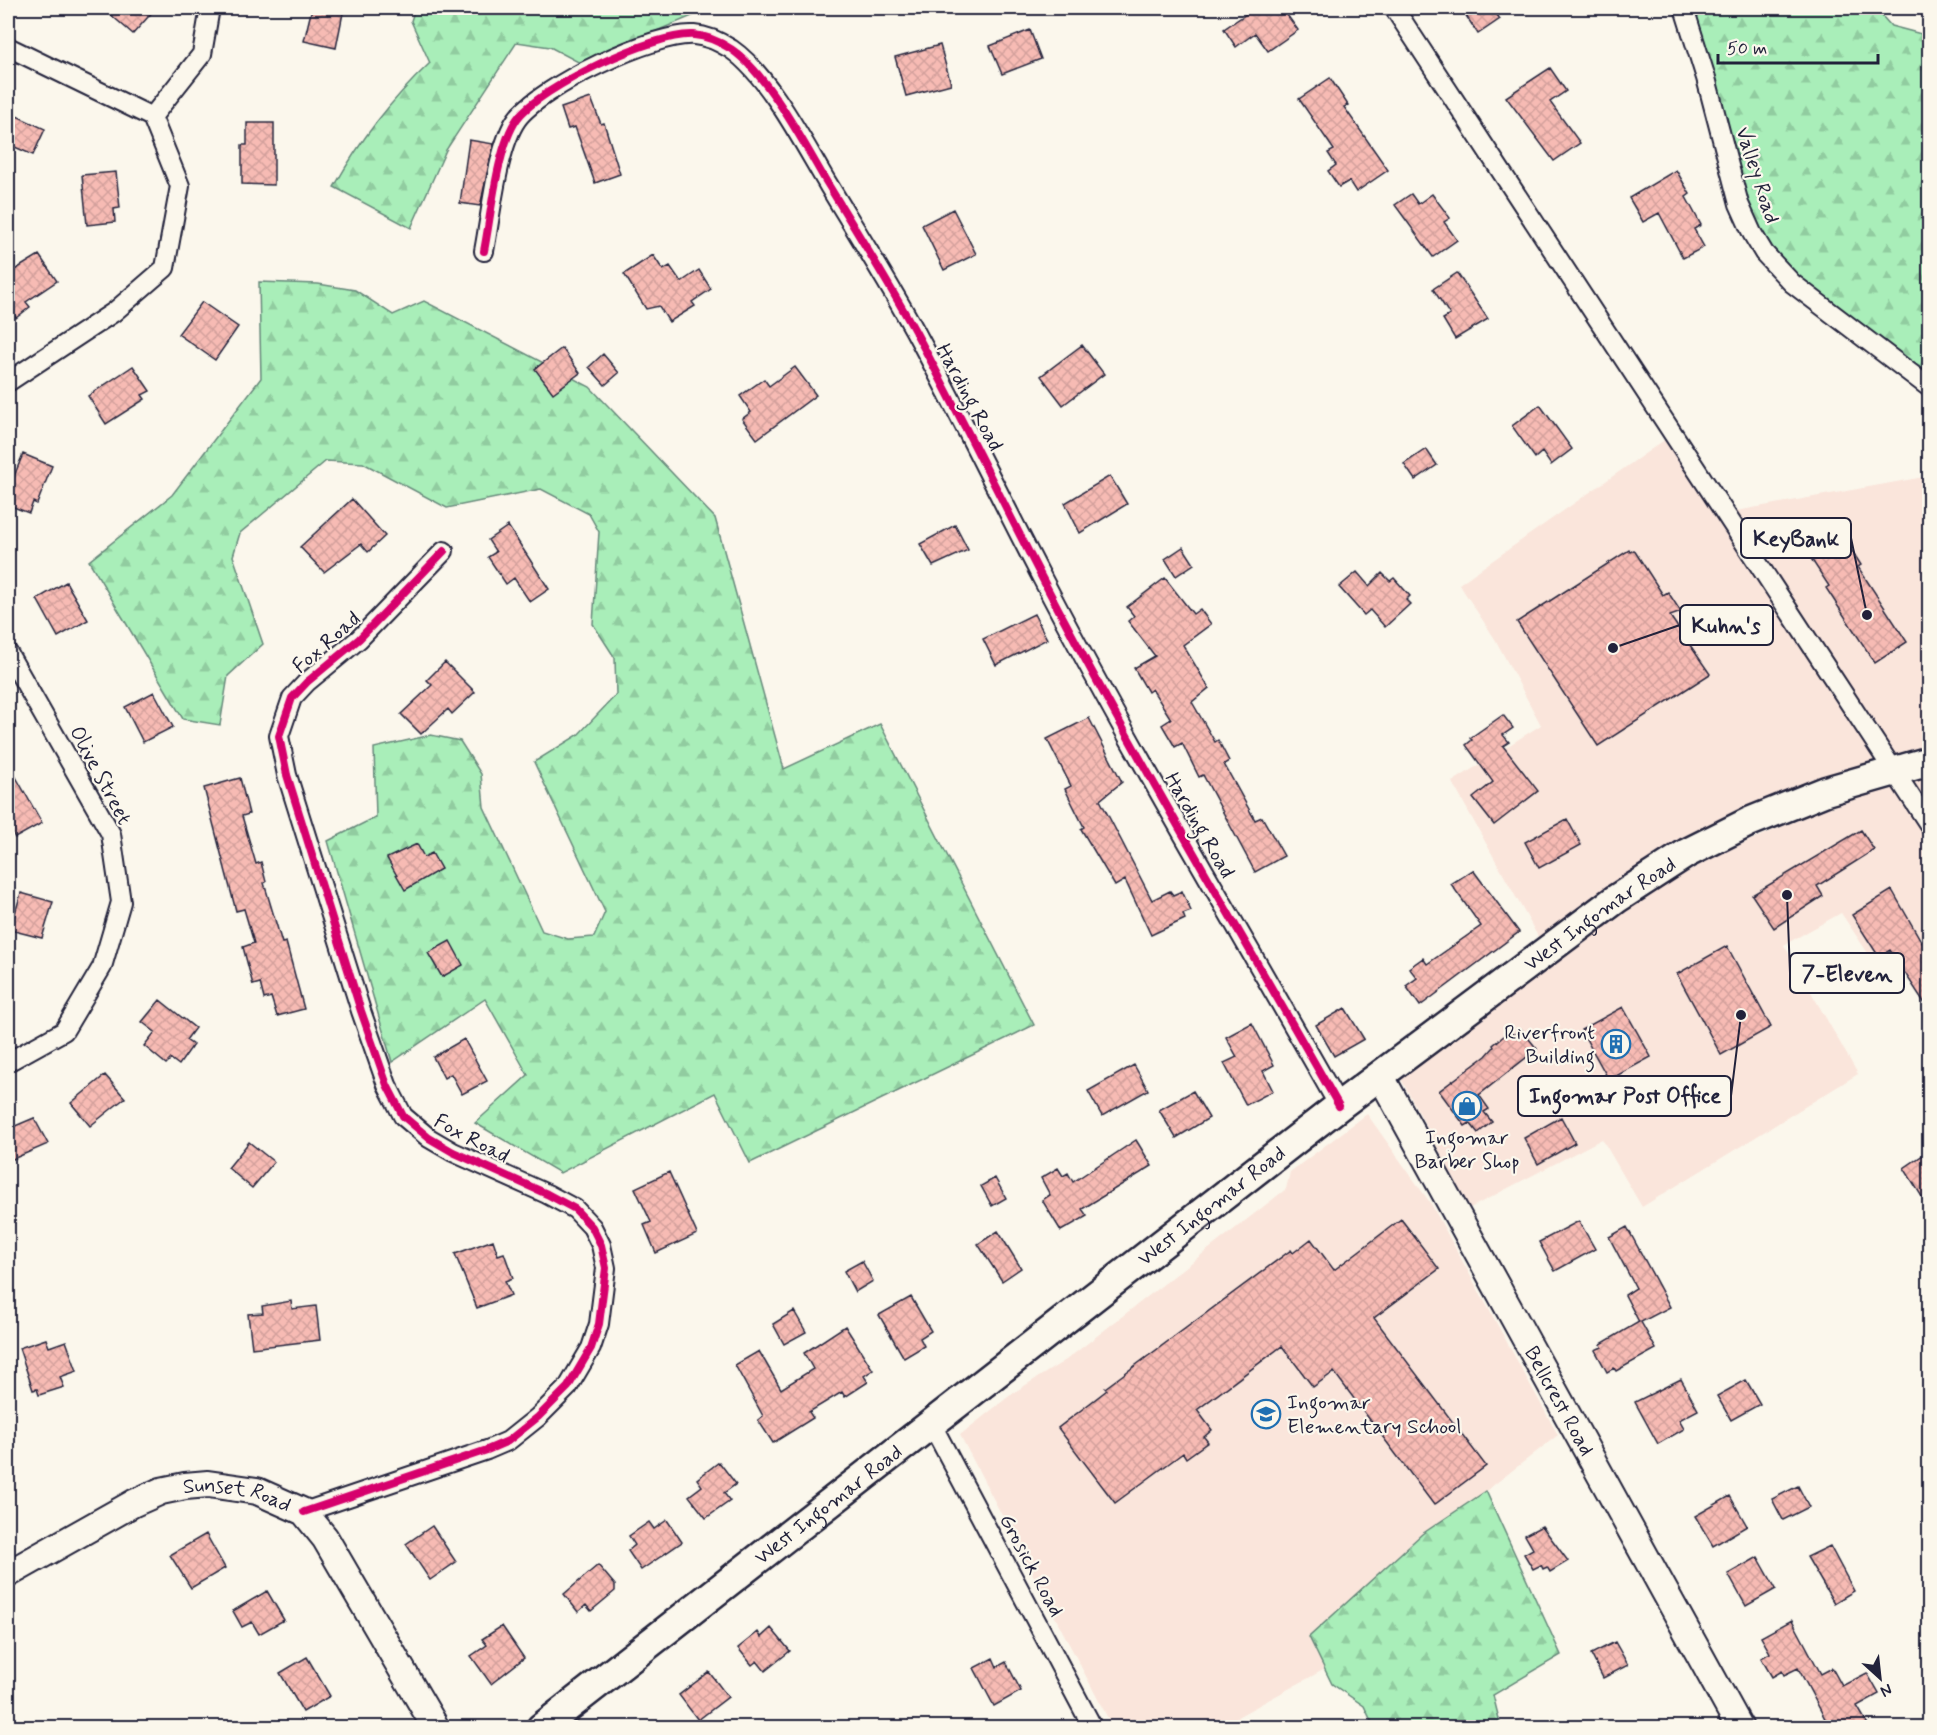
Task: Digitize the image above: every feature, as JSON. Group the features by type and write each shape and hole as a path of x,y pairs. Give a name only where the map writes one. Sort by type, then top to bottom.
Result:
{"main road":[{"name":"West Ingomar Road","path":"541,1728 1339,1106 1616,899 1687,853 1749,822 1808,798 1929,761"}],"street":[{"path":"152,117 202,54 210,8"},
{"path":"1394,8 1929,826"},
{"name":"Valley Road","path":"1684,8 1706,78 1739,204 1764,253 1799,289 1929,388"},
{"name":"Harding Road","path":"484,251 506,140 515,122 529,104 549,90 628,51 659,40 691,34 712,38 735,51 758,77 791,123 899,303 1046,586 1339,1106"},
{"path":"8,47 152,117 180,186 165,268 114,312 8,382"},
{"name":"Fox Road","path":"304,1512 446,1466 508,1441 554,1403 582,1367 599,1324 604,1297 606,1268 601,1245 592,1227 575,1209 453,1152 429,1138 404,1116 387,1084 361,1011 287,775 279,736 292,698 307,682 359,639 444,551"},
{"name":"Olive Street","path":"8,653 111,834 121,902 102,967 64,1031 8,1062"},
{"name":"Bellcrest Road","path":"1380,1075 1740,1728"},
{"name":"Grosick Road","path":"931,1423 1093,1728"},
{"name":"Sunset Road","path":"8,1574 134,1503 161,1491 208,1484 257,1491 304,1512 325,1538 436,1728"}],"shaded area":[{"path":"1673,434 1725,513 1929,476 1929,761 1813,795 1546,951 1452,782 1541,725 1495,639 1459,584"},
{"path":"1929,776 1929,931 1876,965 1841,913 1784,945 1858,1074 1642,1207 1602,1139 1470,1208 1401,1079 1646,896 1719,854 1821,810"},
{"name":"Ingomar Elementary School","path":"1367,1114 1431,1204 1558,1435 1486,1491 1422,1534 1309,1637 1325,1669 1219,1727 1113,1728 960,1435 1013,1393 1066,1360 1286,1189 1290,1172"}],"green space":[{"path":"415,8 699,8 697,14 580,63 550,47 517,42 446,150 411,228 334,187 377,121 430,63 411,21"},
{"path":"1684,8 1875,8 1891,26 1929,36 1929,388 1764,253"},
{"path":"259,282 318,284 355,290 393,315 424,301 590,387 715,518 784,769 880,724 1034,1025 750,1163 715,1093 560,1173 475,1123 528,1075 485,999 392,1062 328,841 376,817 374,748 431,735 460,741 481,774 484,807 542,931 568,939 594,937 605,912 534,762 578,735 616,695 615,658 593,624 599,532 589,514 541,489 447,508 363,463 326,461 240,533 233,556 263,644 228,676 220,725 183,719 89,561 172,495 261,378"},
{"path":"1486,1491 1561,1655 1493,1695 1501,1727 1374,1727 1364,1706 1332,1684 1309,1637 1422,1534"}],"building":[{"path":"103,8 156,8 133,34"},
{"path":"312,8 344,8 336,48 304,41"},
{"path":"1255,8 1282,8 1298,30 1268,51 1255,33 1236,47 1224,29"},
{"path":"1461,8 1492,8 1500,19 1478,34"},
{"path":"1030,30 1041,59 1002,74 990,46"},
{"path":"940,45 951,84 906,96 895,57"},
{"path":"1550,68 1566,91 1550,102 1580,143 1554,161 1506,97"},
{"path":"1330,78 1348,105 1344,107 1388,170 1356,192 1349,181 1339,187 1328,171 1336,165 1328,153 1334,150 1299,99"},
{"path":"591,98 601,124 604,123 620,174 595,183 575,127 568,129 561,108"},
{"path":"8,112 45,129 33,155 8,144"},
{"path":"247,123 274,123 274,185 242,184 242,145 247,145"},
{"path":"469,140 494,144 480,206 460,203"},
{"path":"1676,170 1690,194 1686,197 1701,225 1694,229 1704,247 1683,258 1659,213 1643,222 1629,198"},
{"path":"116,172 120,208 114,209 115,222 87,225 82,175"},
{"path":"1411,194 1418,204 1432,194 1450,218 1444,222 1457,240 1433,257 1395,205"},
{"path":"953,209 976,254 944,270 922,225"},
{"path":"39,255 57,281 26,302 30,307 16,318 12,312 8,315 8,274"},
{"path":"653,255 663,270 670,266 681,282 699,270 711,289 692,302 695,306 669,322 659,306 646,309 624,274"},
{"path":"1457,273 1488,319 1455,339 1443,319 1450,315 1433,289"},
{"path":"202,302 238,327 215,360 178,334"},
{"path":"1082,345 1104,374 1063,405 1041,376"},
{"path":"562,348 580,373 553,393 535,369"},
{"path":"603,354 619,373 605,385 589,367"},
{"path":"133,366 150,391 142,395 145,399 106,424 88,396"},
{"path":"795,367 816,395 757,439 742,419 751,412 740,396 764,379 769,386"},
{"path":"1540,405 1572,449 1551,465 1542,452 1535,458 1512,426"},
{"path":"1426,449 1437,465 1415,480 1404,464"},
{"path":"23,454 52,466 37,504 33,502 29,513 8,505 8,491"},
{"path":"1110,476 1127,504 1080,533 1065,503"},
{"path":"352,499 385,536 368,552 361,544 324,572 300,547"},
{"path":"955,525 968,550 933,566 920,544"},
{"path":"508,526 549,589 530,602 514,578 506,584 488,557 496,552 488,540"},
{"path":"1837,527 1861,565 1858,567 1907,642 1875,663 1826,588 1829,586 1804,548"},
{"path":"1183,547 1194,564 1176,576 1165,559"},
{"path":"1629,550 1630,552 1634,550 1663,595 1668,592 1681,612 1670,616 1710,674 1598,746 1517,622"},
{"path":"1357,572 1369,586 1382,573 1390,581 1394,578 1410,596 1406,600 1410,604 1385,627 1370,610 1364,615 1339,587"},
{"path":"1165,578 1193,614 1200,609 1211,624 1183,645 1209,688 1192,702 1215,742 1218,740 1229,761 1224,764 1255,820 1262,817 1284,856 1255,872 1203,775 1199,777 1182,743 1175,747 1162,725 1171,719 1152,689 1148,692 1134,668 1155,656 1128,621 1134,616 1127,607"},
{"path":"66,582 88,620 58,637 37,599"},
{"path":"1034,614 1047,639 996,665 983,639"},
{"path":"445,662 475,692 452,714 448,709 421,734 401,714 432,685 427,680"},
{"path":"154,692 173,727 143,742 125,707"},
{"path":"1503,715 1513,728 1503,735 1509,742 1503,746 1538,791 1494,825 1473,798 1493,782 1466,745 1472,740 1470,738"},
{"path":"1089,718 1122,782 1100,800 1152,900 1170,891 1173,895 1182,891 1191,911 1183,914 1185,919 1151,935 1125,880 1115,886 1081,829 1084,827 1065,789 1071,786 1047,739"},
{"path":"8,763 42,823 15,838 8,825"},
{"path":"240,778 249,814 242,816 256,864 261,862 266,882 264,883 282,943 286,942 304,1009 277,1016 271,997 264,999 260,983 253,985 243,947 254,943 244,909 236,911 204,788"},
{"path":"1567,819 1581,845 1539,868 1525,842"},
{"path":"1861,830 1874,850 1817,886 1823,896 1774,928 1752,895"},
{"path":"417,844 424,857 432,853 441,869 405,890 387,858"},
{"path":"1473,870 1519,932 1420,1006 1406,986 1417,978 1409,968 1423,958 1427,964 1481,926 1451,884"},
{"path":"1892,890 1929,955 1929,1010 1890,950 1879,957 1852,915"},
{"path":"21,893 53,902 42,938 10,930"},
{"path":"450,941 463,965 442,977 428,953"},
{"path":"1727,946 1771,1027 1721,1055 1677,974"},
{"path":"160,1000 195,1028 186,1040 193,1045 179,1065 171,1059 166,1064 144,1046 155,1032 142,1022"},
{"name":"Riverfront Building","path":"1623,1007 1651,1057 1609,1080 1581,1030"},
{"path":"1345,1008 1364,1039 1334,1056 1316,1025"},
{"path":"1252,1023 1274,1065 1263,1071 1273,1091 1246,1105 1224,1063 1237,1057 1226,1037"},
{"path":"1521,1029 1537,1049 1479,1095 1489,1109 1484,1112 1492,1122 1478,1133 1470,1123 1465,1126 1439,1091 1486,1056 1494,1047 1493,1045 1510,1031 1513,1035"},
{"path":"464,1039 487,1081 462,1094 451,1074 444,1078 433,1057"},
{"path":"1134,1065 1148,1090 1102,1116 1088,1091"},
{"path":"105,1075 125,1098 90,1126 71,1103"},
{"path":"1193,1091 1209,1118 1176,1138 1159,1110"},
{"path":"1561,1117 1575,1143 1538,1164 1524,1138"},
{"path":"34,1118 48,1144 8,1161 8,1129"},
{"path":"1136,1140 1152,1166 1082,1209 1087,1216 1061,1231 1042,1200 1050,1195 1041,1178 1058,1168 1063,1176 1068,1173 1073,1182"},
{"path":"249,1142 274,1162 252,1188 228,1168"},
{"path":"1929,1151 1929,1208 1904,1168"},
{"path":"669,1172 697,1234 656,1253 644,1225 651,1222 635,1188"},
{"path":"995,1178 1006,1198 992,1206 981,1186"},
{"path":"1401,1219 1439,1269 1374,1318 1486,1466 1434,1505 1334,1372 1313,1387 1282,1346 1197,1410 1212,1430 1204,1437 1208,1442 1186,1458 1183,1453 1115,1503 1058,1428 1107,1390 1105,1388 1291,1250 1293,1253 1311,1239 1334,1270"},
{"path":"1579,1221 1595,1249 1555,1271 1539,1242"},
{"path":"1627,1227 1670,1307 1641,1322 1656,1349 1616,1371 1614,1368 1607,1372 1595,1350 1602,1347 1601,1344 1639,1322 1625,1295 1636,1288 1609,1237"},
{"path":"998,1231 1021,1268 1002,1281 978,1244"},
{"path":"493,1240 498,1255 504,1253 513,1278 505,1281 511,1295 477,1308 455,1254"},
{"path":"862,1261 873,1281 855,1292 844,1271"},
{"path":"911,1297 931,1331 920,1338 924,1346 904,1358 879,1315"},
{"path":"291,1301 292,1309 316,1306 320,1340 252,1348 248,1314 263,1313 262,1306"},
{"path":"794,1311 806,1332 784,1344 773,1324"},
{"path":"845,1326 873,1370 864,1376 868,1382 845,1397 842,1392 809,1412 813,1418 773,1443 758,1420 763,1416 735,1365 759,1351 781,1389 813,1369 804,1353"},
{"path":"46,1339 49,1347 66,1341 77,1371 60,1377 64,1387 39,1395 37,1389 33,1390 19,1348"},
{"path":"1681,1379 1698,1410 1679,1420 1684,1429 1658,1444 1635,1402"},
{"path":"1746,1380 1760,1404 1731,1420 1717,1396"},
{"path":"719,1462 736,1484 724,1493 730,1501 706,1518 689,1496 702,1486 697,1479"},
{"path":"1798,1486 1809,1507 1783,1520 1772,1499"},
{"path":"1730,1496 1747,1526 1713,1546 1695,1516"},
{"path":"667,1520 682,1542 641,1570 628,1551 635,1545 629,1536 649,1522 654,1529"},
{"path":"432,1526 456,1562 430,1580 406,1544"},
{"path":"1542,1526 1568,1561 1550,1572 1547,1567 1543,1569 1541,1565 1533,1569 1524,1554 1533,1549 1525,1535"},
{"path":"206,1534 225,1568 191,1588 170,1555"},
{"path":"1830,1546 1854,1591 1834,1603 1807,1557"},
{"path":"1758,1557 1776,1589 1746,1606 1728,1574"},
{"path":"598,1565 615,1585 615,1591 591,1611 586,1605 578,1612 564,1594"},
{"path":"267,1591 284,1620 259,1634 252,1622 242,1627 233,1611"},
{"path":"1792,1620 1821,1674 1832,1668 1842,1686 1867,1673 1879,1694 1857,1706 1870,1728 1830,1728 1798,1668 1784,1675 1782,1671 1772,1677 1761,1658 1770,1653 1761,1637"},
{"path":"502,1626 524,1658 491,1684 471,1656 487,1645 482,1639"},
{"path":"771,1628 790,1651 765,1671 757,1661 752,1665 738,1648 758,1632 761,1637"},
{"path":"1615,1642 1628,1665 1603,1678 1591,1654"},
{"path":"307,1657 330,1696 303,1712 280,1673"},
{"path":"993,1658 997,1667 1006,1662 1021,1691 994,1706 974,1668"},
{"path":"709,1672 728,1697 698,1720 679,1695"}],"cycle path":[{"path":"484,251 500,164 510,131 517,119 549,92 627,52 676,36 694,35 709,38 731,49 745,61 785,112 884,276 947,391 1075,641 1339,1106"},
{"path":"304,1512 508,1441 538,1417 568,1387 591,1348 599,1324 606,1268 601,1245 592,1227 575,1209 453,1152 429,1138 403,1116 387,1085 361,1011 287,775 279,736 292,698 307,682 359,639 444,551"}],"place":[{"name":"KeyBank","path":"1867,615"},
{"name":"Kuhn's","path":"1613,648"},
{"name":"7-Eleven","path":"1787,895"},
{"name":"Ingomar Post Office","path":"1741,1015"},
{"name":"Riverfront Building","path":"1616,1044"},
{"name":"Ingomar Barber Shop","path":"1467,1106"},
{"name":"Ingomar Elementary School","path":"1266,1414"}]}
